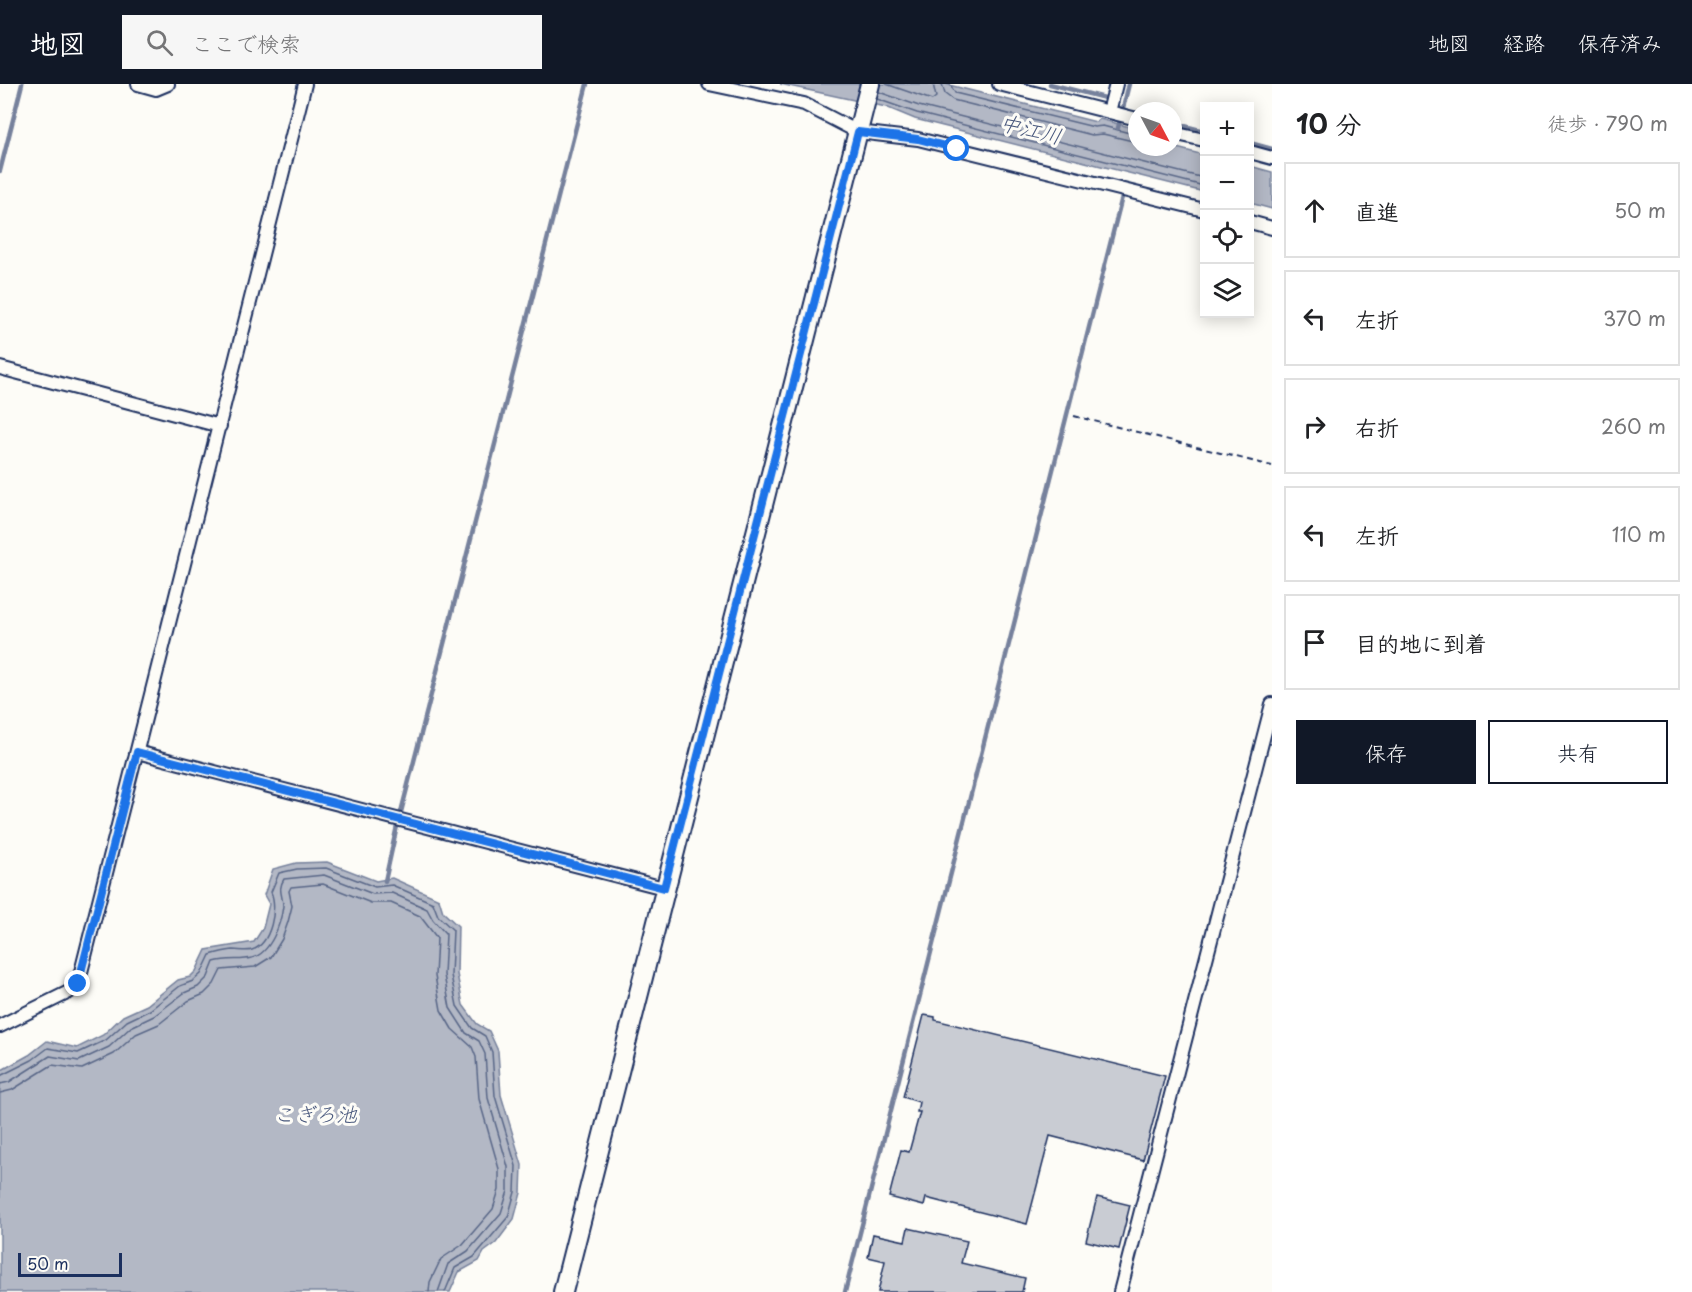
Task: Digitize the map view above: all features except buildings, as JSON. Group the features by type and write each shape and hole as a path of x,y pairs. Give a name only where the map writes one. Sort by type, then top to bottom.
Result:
{"street":[{"path":"138,84 156,88 168,84"},
{"path":"0,1026 69,992 78,984 305,84"},
{"path":"709,84 804,104 860,125 1200,209"},
{"path":"563,1292 870,84"},
{"path":"999,84 1128,116"},
{"path":"1111,112 1116,84"},
{"path":"1182,134 1200,139"},
{"path":"1254,153 1272,158"},
{"path":"1254,223 1272,228"},
{"path":"0,368 220,426"},
{"path":"1120,1292 1272,704"},
{"path":"137,752 664,888"}],"path":[{"path":"1074,416 1272,466"}],"water":[{"name":"中江川","path":"780,84 945,84 1096,122 1100,119 1128,127 1128,156 1182,156 1182,149 1200,154 1200,191 915,119 886,107"},
{"path":"1254,167 1272,172 1272,209 1254,204"},
{"name":"こぎろ池","path":"327,862 376,881 392,878 439,899 443,912 458,926 457,974 463,1005 477,1024 489,1031 498,1051 501,1095 522,1165 521,1193 514,1219 496,1243 484,1252 479,1261 459,1272 450,1292 0,1292 0,1071 29,1055 47,1041 77,1048 103,1035 123,1016 147,1005 178,980 190,977 196,971 206,950 254,942 263,928 269,904 264,895 273,869 296,863"}],"waterway":[{"path":"0,171 22,84"},
{"path":"400,816 587,84"},
{"path":"1050,84 1105,98"},
{"path":"1118,128 1129,84"},
{"path":"1182,125 1200,130"},
{"path":"1254,144 1272,149"},
{"path":"845,1292 1123,193"},
{"path":"385,881 397,826"}],"route":[{"path":"78,984 137,752 664,888 858,132 918,139 957,149"}]}
